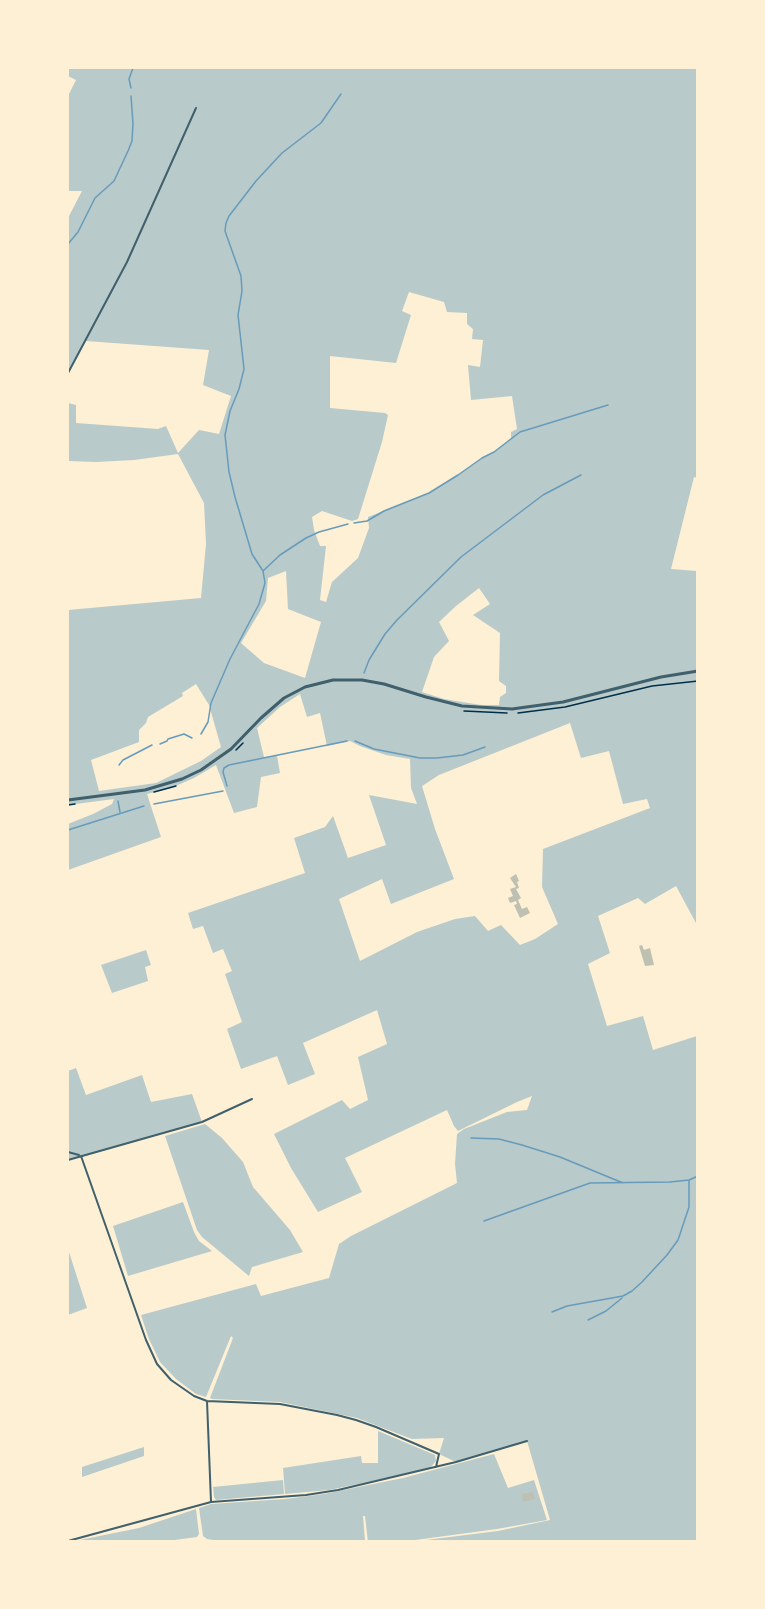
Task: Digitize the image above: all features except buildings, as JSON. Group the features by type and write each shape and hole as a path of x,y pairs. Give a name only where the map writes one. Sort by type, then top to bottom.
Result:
{"street":[{"path":"68,373 127,262 196,108"},
{"path":"68,800 145,790 182,779 201,770 231,749 284,698 305,687 324,682 346,679 362,680 462,706 512,709 563,702 661,677 698,671"},
{"path":"68,1160 202,1122 252,1099"},
{"path":"68,1152 81,1156"},
{"path":"81,1156 146,1340 157,1364 171,1380 194,1396 207,1401 280,1404 356,1420 439,1454 436,1467"},
{"path":"207,1401 211,1502"},
{"path":"68,1541 211,1502 306,1495 338,1490 436,1467 527,1441"}],"shaded area":[{"path":"68,68 697,68 697,478 694,477 671,569 697,571 697,925 676,886 645,904 638,898 598,916 610,953 588,964 607,1026 643,1016 653,1050 697,1036 697,1541 418,1541 498,1531 550,1520 527,1441 456,1462 439,1454 444,1438 412,1439 357,1418 280,1402 212,1399 210,1398 233,1338 231,1336 206,1397 196,1394 176,1379 160,1362 149,1339 141,1315 256,1284 261,1296 329,1278 339,1244 457,1183 455,1164 457,1134 507,1112 527,1110 532,1096 458,1131 447,1110 345,1158 362,1192 318,1212 291,1168 274,1134 342,1100 350,1109 368,1100 358,1057 387,1044 377,1010 303,1043 315,1074 288,1085 277,1056 241,1069 227,1029 242,1022 225,974 232,971 223,949 213,953 203,926 193,929 188,913 305,873 294,838 325,827 333,816 348,858 386,845 369,795 417,804 411,788 410,759 386,755 350,741 327,746 320,713 307,717 300,694 280,707 257,728 264,757 277,756 280,773 261,777 257,807 234,813 216,765 171,788 147,794 161,837 68,870 68,824 112,804 114,799 68,805 68,610 201,598 206,544 204,503 178,454 134,460 68,461 68,403 76,405 76,423 158,429 166,426 178,453 199,430 219,434 231,396 203,385 209,350 86,341 68,373 68,218 82,191 68,191 68,96 76,80 68,76","holes":["409,292 444,302 447,312 467,313 467,324 473,329 472,339 483,340 480,367 468,365 471,400 512,396 517,429 511,432 511,438 494,452 429,493 368,517 369,528 358,558 332,582 326,602 320,600 326,546 320,546 312,517 322,511 352,521 358,519 388,415 330,408 330,356 396,363 411,315 402,311","286,571 288,609 321,622 305,678 264,663 241,643 266,601 268,578","479,588 490,604 473,615 500,633 499,681 506,686 506,693 500,697 499,705 481,705 444,699 422,692 434,657 449,641 439,622","196,684 209,705 221,747 201,761 156,783 99,791 91,760 139,742 139,730 148,717 183,696 182,693","570,723 581,758 609,751 623,804 647,799 650,808 543,849 542,887 558,924 535,939 520,945 501,925 488,931 475,916 455,919 417,932 360,961 339,899 382,879 391,904 454,879 422,786 439,775"]},
{"path":"146,950 151,965 145,967 148,981 112,993 101,965"},
{"path":"76,1068 86,1095 142,1075 151,1102 192,1094 202,1122 68,1160 68,1071"},
{"path":"205,1124 222,1138 243,1162 253,1187 290,1230 303,1252 252,1267 249,1276 202,1237 197,1230 165,1136"},
{"path":"183,1202 199,1241 212,1251 128,1276 113,1226"},
{"path":"68,1249 87,1308 68,1315"},
{"path":"378,1431 435,1455 436,1461 430,1468 378,1480 329,1490 285,1494 283,1468 361,1456 362,1463 378,1463"},
{"path":"144,1447 144,1456 82,1477 82,1467"},
{"path":"494,1454 508,1488 534,1480 547,1520 408,1541 368,1542 365,1516 363,1516 365,1541 226,1542 207,1539 203,1536 199,1508 211,1504 324,1494 403,1478"},
{"path":"283,1480 284,1494 216,1500 214,1497 213,1487"},
{"path":"196,1509 199,1534 197,1537 160,1542 75,1541 139,1528"}],"waterway":[{"path":"131,88 129,79 133,68"},
{"path":"201,734 208,722 211,703 230,659 259,604 265,583 263,571 252,554 229,472 225,435 230,411 244,369 238,315 242,291 241,276 225,231 226,223 256,181 282,153 321,123 341,94"},
{"path":"68,244 78,232 95,198 114,181 128,151 132,141 133,124 131,96"},
{"path":"354,523 367,521 384,511 429,493 494,452 520,432 608,405"},
{"path":"364,673 385,634 461,557 543,495 581,475"},
{"path":"263,571 280,555 306,538 348,524"},
{"path":"160,744 184,734 192,738"},
{"path":"227,786 223,772 224,768 229,765 347,741"},
{"path":"355,741 374,749 420,758 463,755 485,747"},
{"path":"119,765 123,760 152,745"},
{"path":"154,804 223,791"},
{"path":"118,801 120,812"},
{"path":"68,830 144,806"},
{"path":"471,1138 499,1139 522,1145 560,1157 623,1183"},
{"path":"484,1221 590,1183 670,1182 689,1180 698,1176"},
{"path":"552,1312 567,1306 623,1296 642,1282 678,1240 689,1207 689,1180"},
{"path":"588,1320 606,1311 622,1298"}]}
